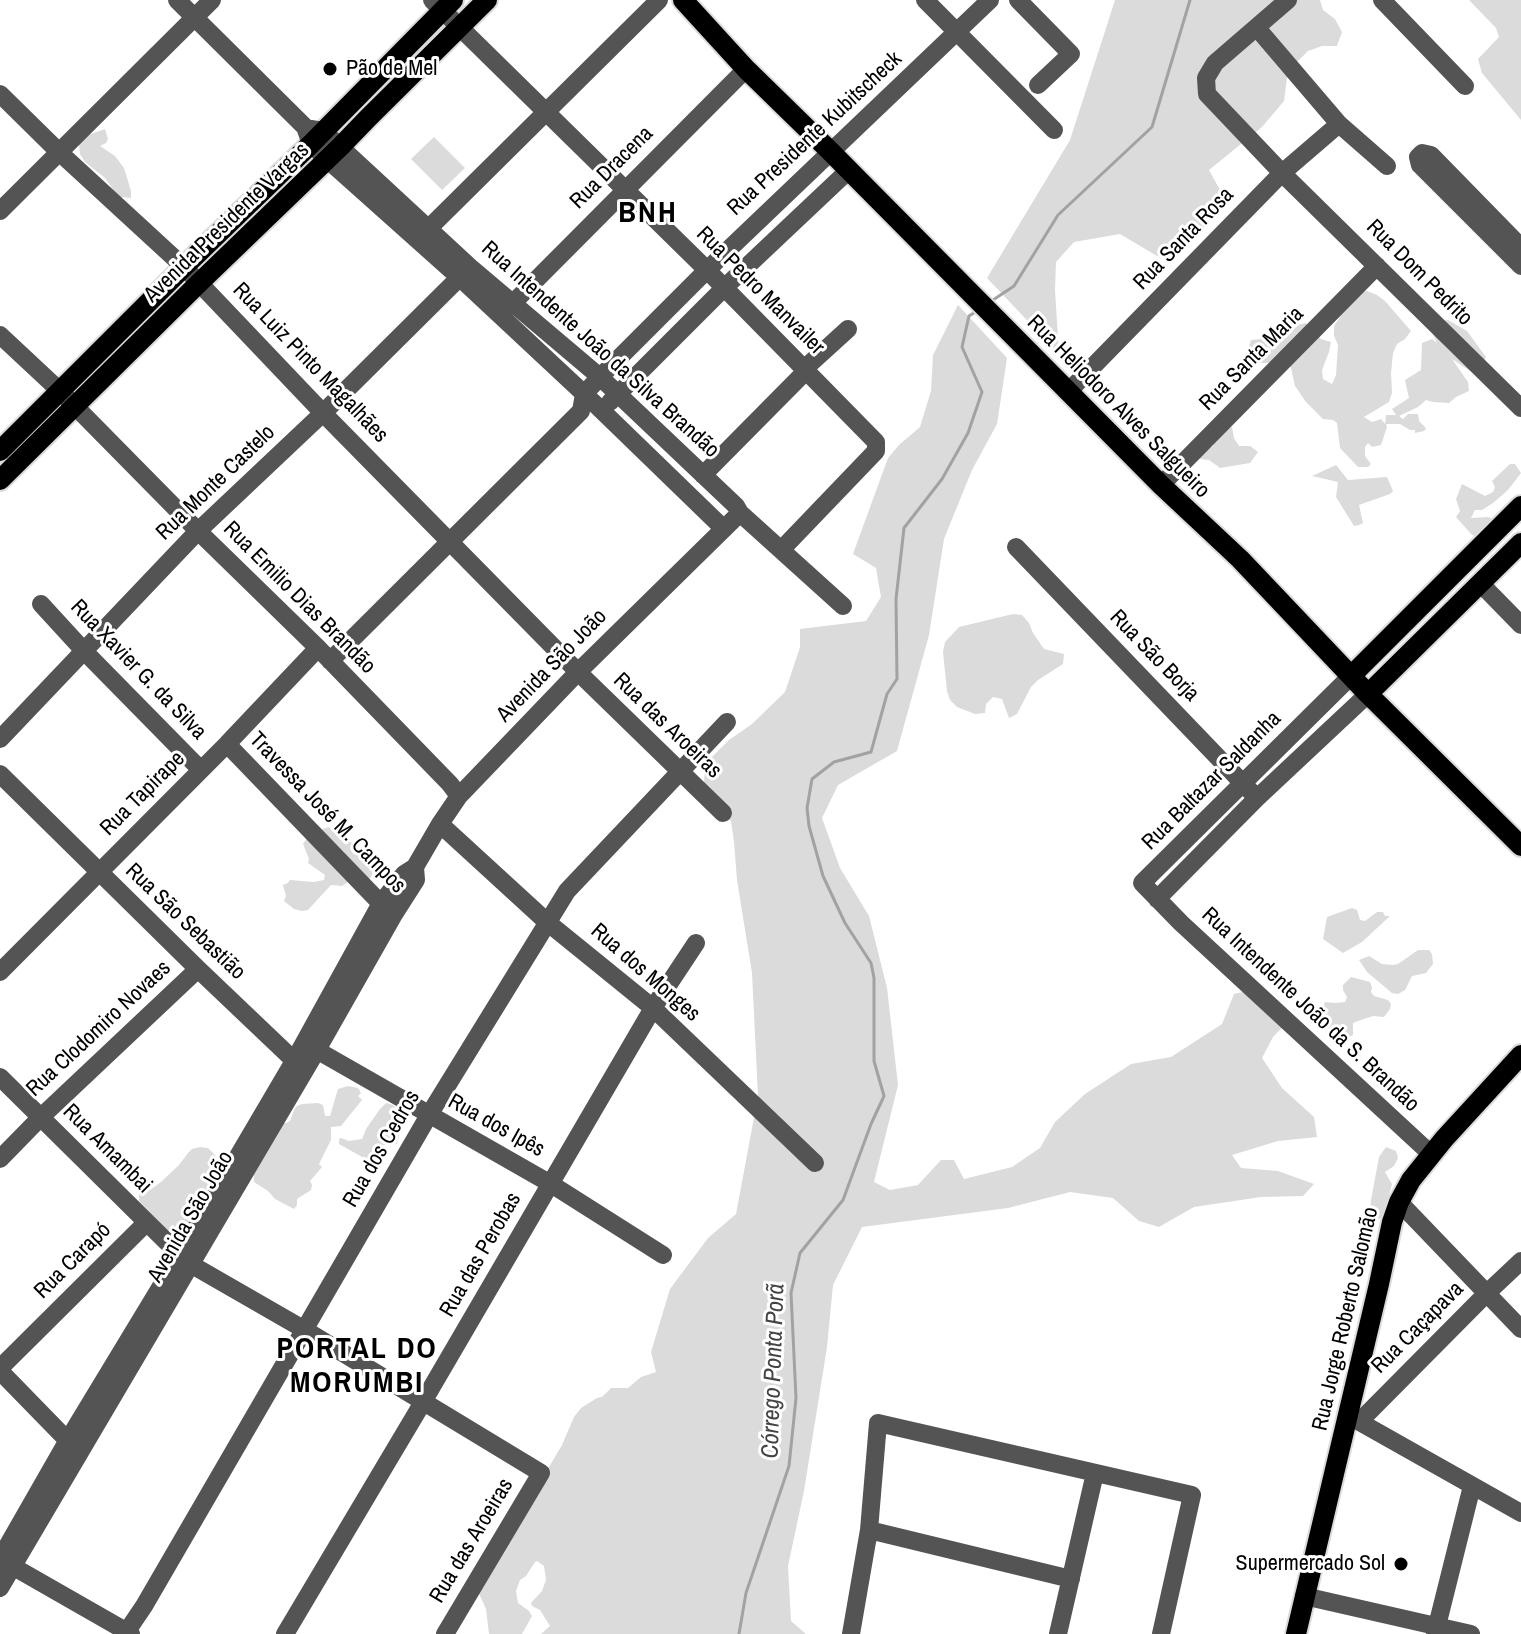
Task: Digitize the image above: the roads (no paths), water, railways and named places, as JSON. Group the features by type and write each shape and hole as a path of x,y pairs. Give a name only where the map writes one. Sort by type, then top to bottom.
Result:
{"main road":[{"name":"Avenida Presidente Vargas","path":"0,451 68,399 200,282 334,154 487,0"},
{"name":"Rua Heliodoro Alves Salgueiro","path":"683,0 746,69 1161,485 1240,559 1368,694 1521,846"},
{"name":"Avenida Presidente Vargas","path":"0,480 184,267 443,3"},
{"name":"Rua Baltazar Saldanha","path":"1351,676 1521,506"},
{"name":"Rua Baltazar Saldanha","path":"1368,694 1521,543"},
{"name":"Rua Jorge Roberto Salomão","path":"1296,1634 1354,1418 1392,1222 1399,1202 1411,1180 1432,1155 1518,1065"}],"street":[{"path":"177,0 313,134"},
{"path":"0,211 212,0"},
{"path":"429,228 659,0"},
{"path":"925,0 1054,130"},
{"name":"Rua Presidente Kubitscheck","path":"324,654 450,541 583,402 600,377 830,151 990,0"},
{"path":"1018,0 1071,54 1038,85"},
{"path":"1288,0 1257,28 1339,124 1387,166"},
{"path":"1382,0 1465,86"},
{"name":"Rua Pedro Manvailer","path":"443,3 459,27 873,438 876,451 782,549"},
{"name":"Rua Dom Pedrito","path":"1257,28 1215,63 1206,78 1207,94 1282,173 1521,408"},
{"name":"Rua Dracena","path":"513,303 746,69"},
{"name":"Rua Luiz Pinto Magalhães","path":"0,94 200,282 323,413 578,672"},
{"name":"Rua Santa Rosa","path":"1068,392 1282,173 1339,124"},
{"name":"Rua Intendente João da Silva Brandão","path":"313,134 465,272 513,303 600,377 740,513 843,606"},
{"path":"1422,153 1431,155 1520,258 1420,165 1418,157 1422,153"},
{"name":"Rua Intendente João da Silva Brandão","path":"334,154 429,228 583,402 602,411 724,529"},
{"path":"602,411 724,288 849,170"},
{"name":"Rua Santa Maria","path":"1161,485 1377,266"},
{"name":"Rua Monte Castelo","path":"0,739 198,531 465,272"},
{"path":"703,475 848,329"},
{"name":"Rua Emilio Dias Brandão","path":"0,335 324,654 459,796"},
{"name":"Avenida São João","path":"0,1588 4,1561 186,1260 387,910 416,880 415,867 459,796 578,672 740,513"},
{"name":"Rua São Borja","path":"1016,547 1257,798"},
{"path":"1480,583 1521,625"},
{"name":"Rua Xavier G. da Silva","path":"41,604 201,770"},
{"name":"Rua Tapirape","path":"0,972 227,744 324,654"},
{"name":"Rua das Aroeiras","path":"578,672 723,813"},
{"name":"Rua Baltazar Saldanha","path":"1351,676 1142,883 1157,899 1257,798 1368,694"},
{"name":"Rua dos Cedros","path":"128,1633 429,1115 567,891 727,722"},
{"name":"Travessa José M. Campos","path":"227,744 387,910"},
{"name":"Rua São Sebastião","path":"0,774 299,1066"},
{"name":"Rua dos Monges","path":"440,824 547,922 653,1008 815,1163"},
{"name":"Rua Intendente João da S. Brandão","path":"1157,899 1432,1155"},
{"name":"Rua das Perobas","path":"285,1634 653,1008 696,943"},
{"name":"Rua Clodomiro Novaes","path":"0,1159 198,969"},
{"name":"Rua dos Ipês","path":"310,1046 551,1184 663,1255"},
{"name":"Rua Amambai","path":"0,1077 186,1260 541,1473"},
{"path":"1399,1202 1521,1329"},
{"name":"Rua Carapó","path":"0,1370 147,1222"},
{"name":"Rua Caçapava","path":"1354,1418 1521,1261"},
{"path":"0,1370 73,1446"},
{"path":"1354,1418 1472,1486 1518,1506"},
{"path":"851,1634 869,1530 878,1423 1192,1495 1161,1634"},
{"name":"Rua das Aroeiras","path":"445,1634 541,1473"},
{"path":"1058,1634 1095,1473"},
{"path":"1436,1630 1472,1486"},
{"path":"869,1530 1071,1579"},
{"path":"4,1561 128,1633"},
{"path":"1304,1596 1436,1630 1471,1634"}],"waterway":[{"name":"Córrego Ponta Porã","path":"990,302 1014,286 1058,215 1152,127 1190,0"},
{"name":"Córrego Ponta Porã","path":"739,1634 746,1593 789,1466 796,1398 791,1293 800,1253 843,1200 884,1096 874,1061 874,978 871,963 845,923 823,876 809,826 807,808 812,779 834,762 871,752 887,694 897,679 896,599 904,528 942,479 968,433 982,392 962,347 969,316 977,311"}],"place":[{"name":"Pão de Mel","path":"330,69"},
{"name":"Supermercado Sol","path":"1401,1564"}],"district":[{"name":"BNH","path":"648,214"},
{"name":"PORTAL DO MORUMBI","path":"357,1367"}]}
